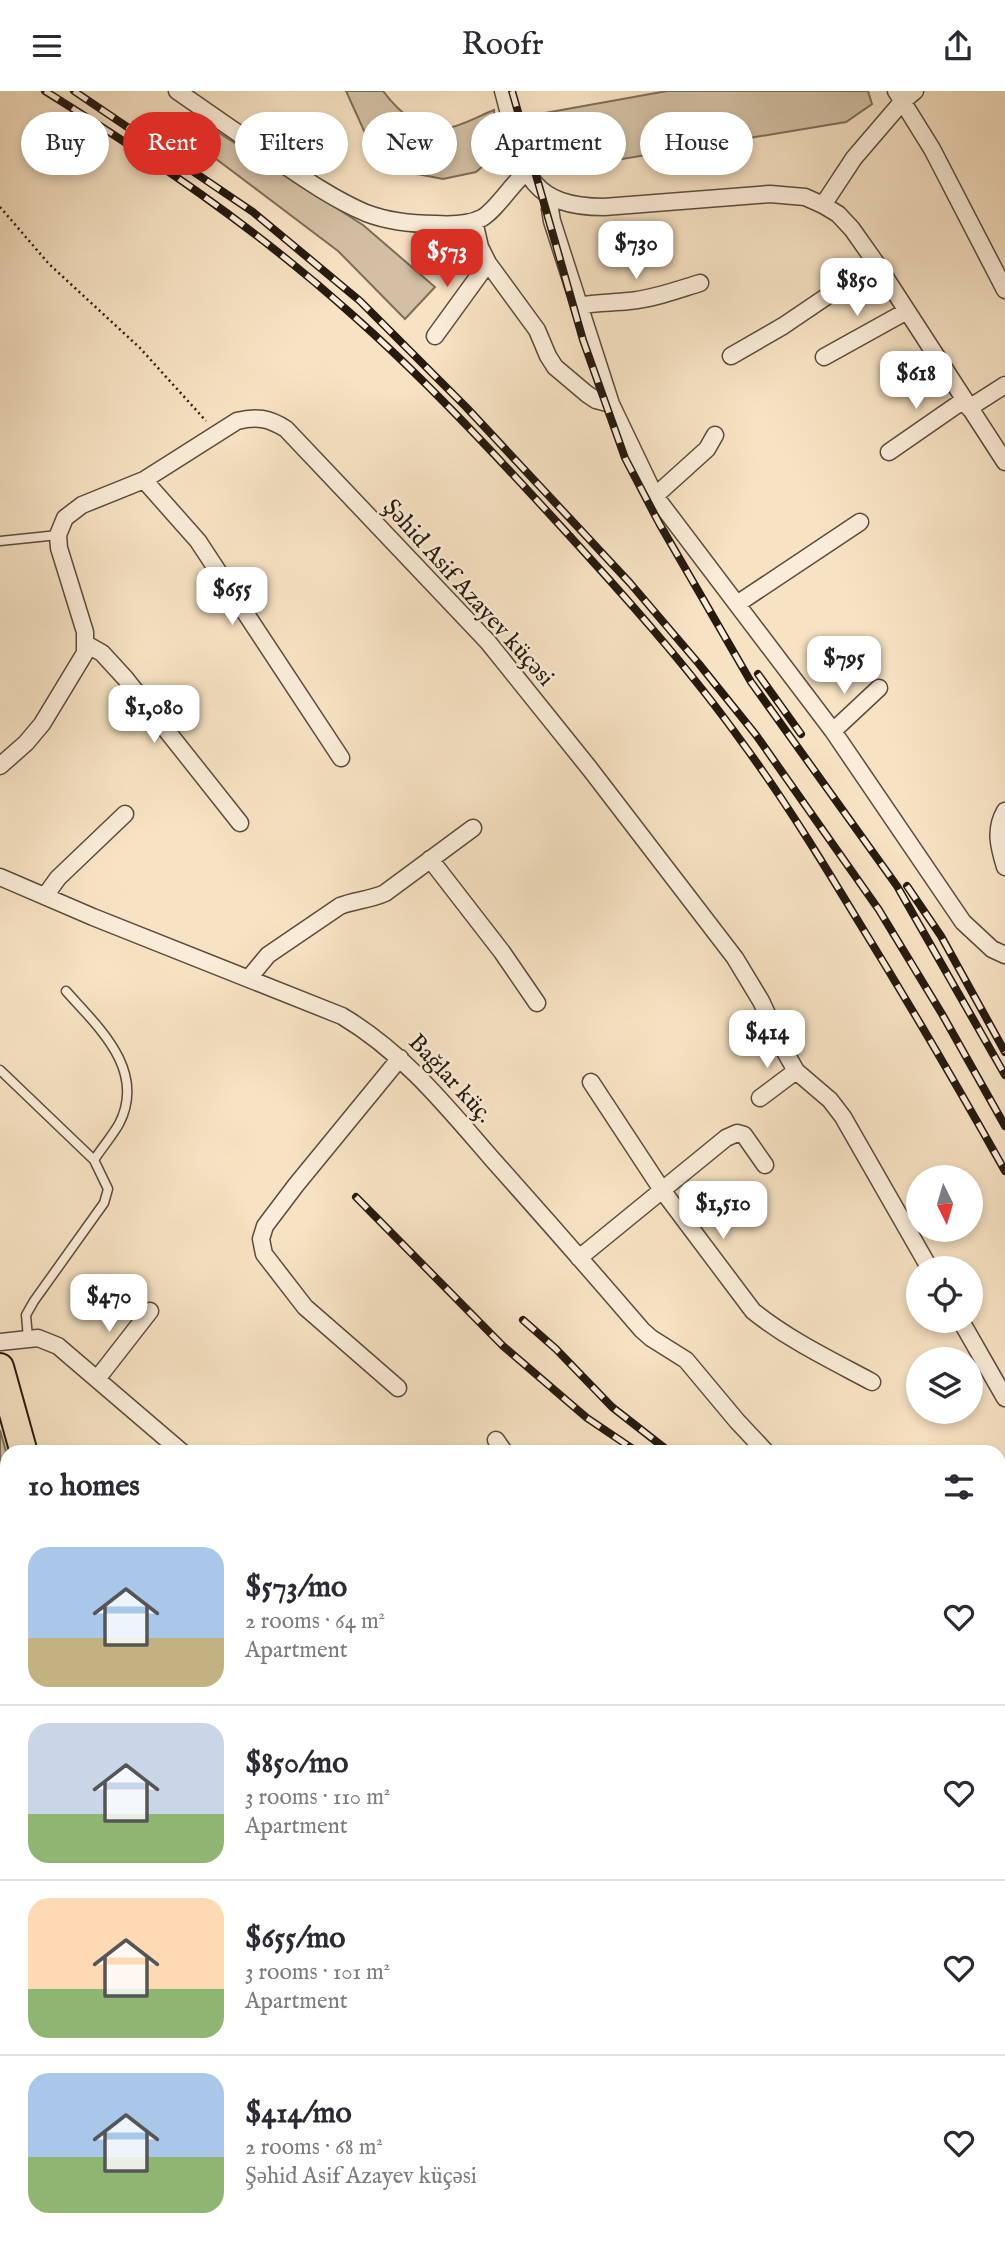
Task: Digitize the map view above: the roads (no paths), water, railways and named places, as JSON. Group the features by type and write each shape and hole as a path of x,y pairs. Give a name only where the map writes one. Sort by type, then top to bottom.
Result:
{"main road":[{"path":"0,1367 22,1445"}],"street":[{"path":"177,91 300,176 367,213 424,224 452,225 474,221 491,210 522,175"},
{"path":"503,91 509,112"},
{"path":"823,205 842,174 899,97 915,91"},
{"path":"899,97 932,149 1005,290"},
{"path":"529,175 540,191 551,197 589,207 770,194 805,197 838,214 876,263 1005,462"},
{"path":"550,209 611,404 655,496 833,731 963,922 992,949 1005,955"},
{"path":"474,221 480,247 488,263 537,330 555,367 587,394 611,404"},
{"path":"435,336 488,263"},
{"path":"731,356 783,326 876,263"},
{"path":"579,306 597,302 629,302 699,283"},
{"path":"824,357 907,311"},
{"path":"889,452 967,404 1005,385"},
{"name":"Şəhid Asif Azayev küçəsi","path":"58,535 65,518 82,505 144,480 237,421 252,417 273,420 286,429 488,642 735,958 796,1071 830,1100 843,1117 923,1256"},
{"path":"655,496 707,449 715,435"},
{"path":"144,480 198,541 341,758"},
{"path":"737,604 860,522"},
{"path":"0,766 26,743 42,724 80,663 86,644 59,548 58,535"},
{"path":"86,644 102,653 125,678 240,823"},
{"path":"833,731 879,688"},
{"path":"1005,811 998,827 998,843 1005,866"},
{"path":"45,895 58,878 125,814"},
{"path":"249,978 268,955 340,906 372,899 385,893 473,828"},
{"path":"430,859 502,952 537,1003"},
{"name":"Bağlar küç.","path":"0,877 342,1016 370,1033 400,1058 451,1112 642,1330 686,1360 760,1445"},
{"path":"397,1388 305,1307 264,1254 261,1239 265,1226 288,1195 400,1058"},
{"path":"760,1098 796,1071"},
{"path":"592,1082 662,1190 752,1311 799,1344 872,1382"},
{"path":"579,1258 726,1138 737,1133 744,1135 765,1165"},
{"path":"97,1379 150,1311"},
{"path":"968,1333 1005,1398"},
{"path":"0,1342 38,1338 58,1346 174,1445"}],"lane":[{"path":"0,541 58,535"},
{"path":"65,991 109,1041 127,1080 127,1097 120,1122 94,1160"},
{"path":"0,1070 94,1160 108,1189 104,1203 26,1315 28,1338"}],"railway":[{"path":"45,91 201,195 313,280 402,361 454,413 629,602 677,658 760,767 897,985 1005,1171"},
{"path":"74,91 253,212 360,301 466,407 630,583 756,735 879,910 1005,1126"},
{"path":"512,91 583,340 625,458 659,523 751,682 897,886 1005,1075"},
{"path":"758,674 801,734"},
{"path":"907,886 941,936 1005,1052"},
{"path":"356,1197 503,1346 587,1418 627,1445"},
{"path":"523,1320 556,1349 612,1407 661,1445"}]}
